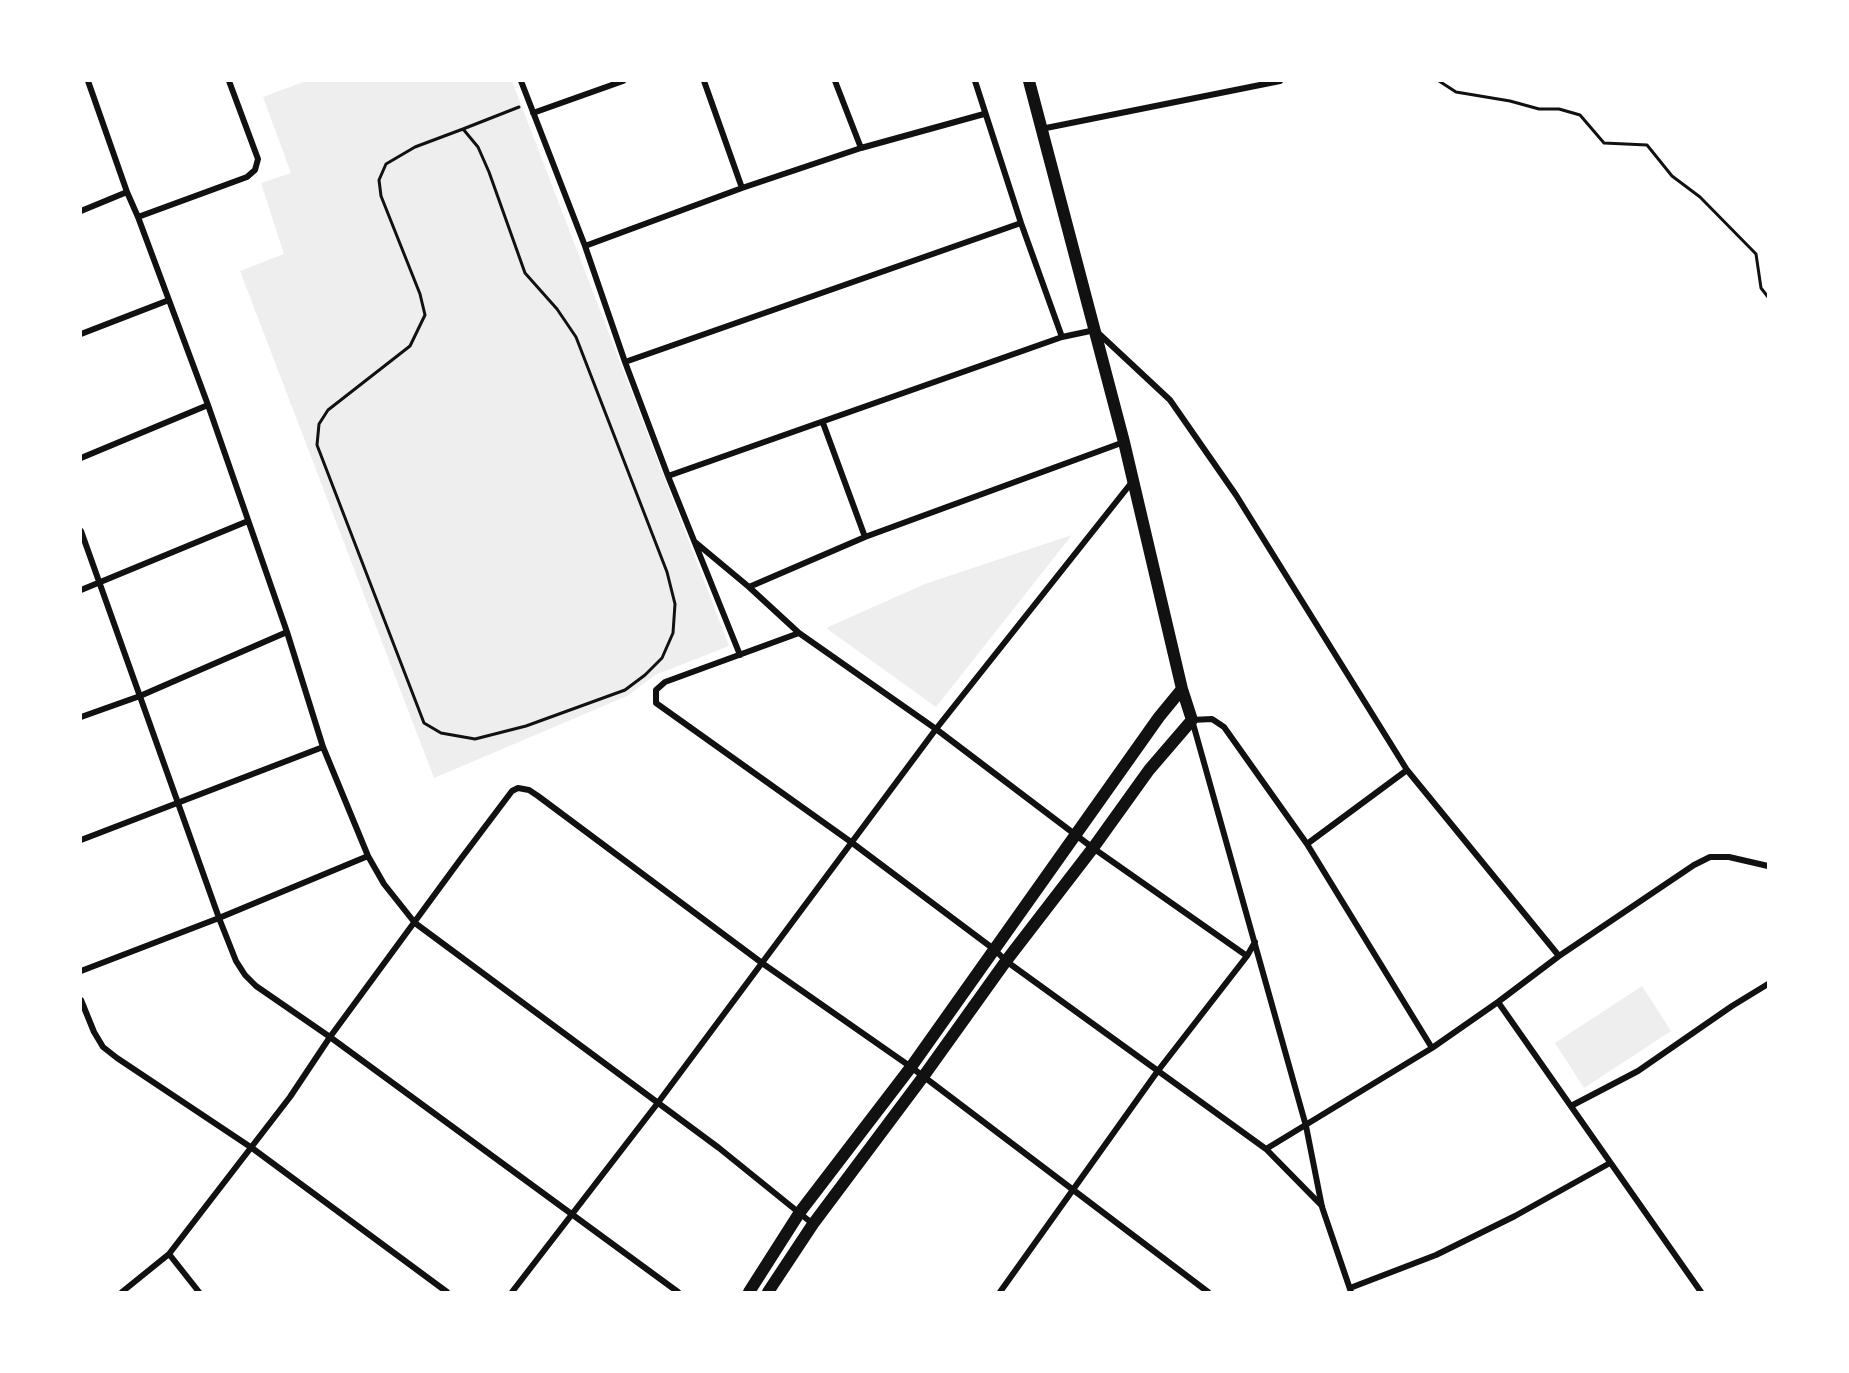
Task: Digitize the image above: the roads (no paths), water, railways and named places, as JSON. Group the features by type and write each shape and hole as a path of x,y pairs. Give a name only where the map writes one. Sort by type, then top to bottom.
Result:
{"main road":[{"path":"768,1292 813,1224 1006,961 1093,848 1149,770 1192,720 1182,689 1124,442 1029,81"},
{"path":"749,1292 800,1212 911,1067 1075,834 1159,717 1182,689"}],"street":[{"path":"88,81 249,521 323,747 368,856 384,884 415,923 719,1148 813,1224"},
{"path":"138,217 247,177 255,170 258,159 228,81"},
{"path":"521,81 585,246 668,476 740,655"},
{"path":"533,113 623,81"},
{"path":"704,81 742,188"},
{"path":"835,81 861,148"},
{"path":"975,81 1021,223 1062,337"},
{"path":"1041,129 1280,81"},
{"path":"585,246 742,188 861,148 984,114"},
{"path":"81,211 127,192"},
{"path":"625,362 1021,223"},
{"path":"81,334 169,300"},
{"path":"668,476 1062,337 1095,330 1170,400 1236,495 1407,770 1559,956"},
{"path":"81,458 208,405"},
{"path":"823,423 865,537"},
{"path":"749,587 865,537 1124,442"},
{"path":"512,1292 657,1104 936,729 1132,481"},
{"path":"81,590 249,521"},
{"path":"81,531 219,918 236,961 245,975 256,986 330,1037 678,1292"},
{"path":"694,542 749,587 799,633 936,729 1093,848 1247,956"},
{"path":"81,717 140,696 286,632"},
{"path":"799,633 665,682 656,690 656,703 852,842 995,950 1006,961 1266,1149 1322,1207"},
{"path":"1432,1048 1307,843 1224,727 1212,719 1192,720 1306,1126 1322,1207 1351,1290 1436,1255 1515,1216 1610,1162"},
{"path":"81,840 323,747"},
{"path":"1307,843 1407,770"},
{"path":"122,1292 169,1254 290,1097 330,1037 512,791 524,788 538,796 762,963 911,1067 1208,1292"},
{"path":"81,970 219,918 368,856"},
{"path":"1266,1149 1432,1048 1559,956 1694,865 1710,857 1729,857 1768,866"},
{"path":"1000,1292 1157,1072 1247,956 1255,942"},
{"path":"1571,1106 1638,1071 1768,984"},
{"path":"81,1000 103,1047 252,1148 447,1292"},
{"path":"1498,1002 1701,1292"},
{"path":"169,1254 199,1292"}]}
